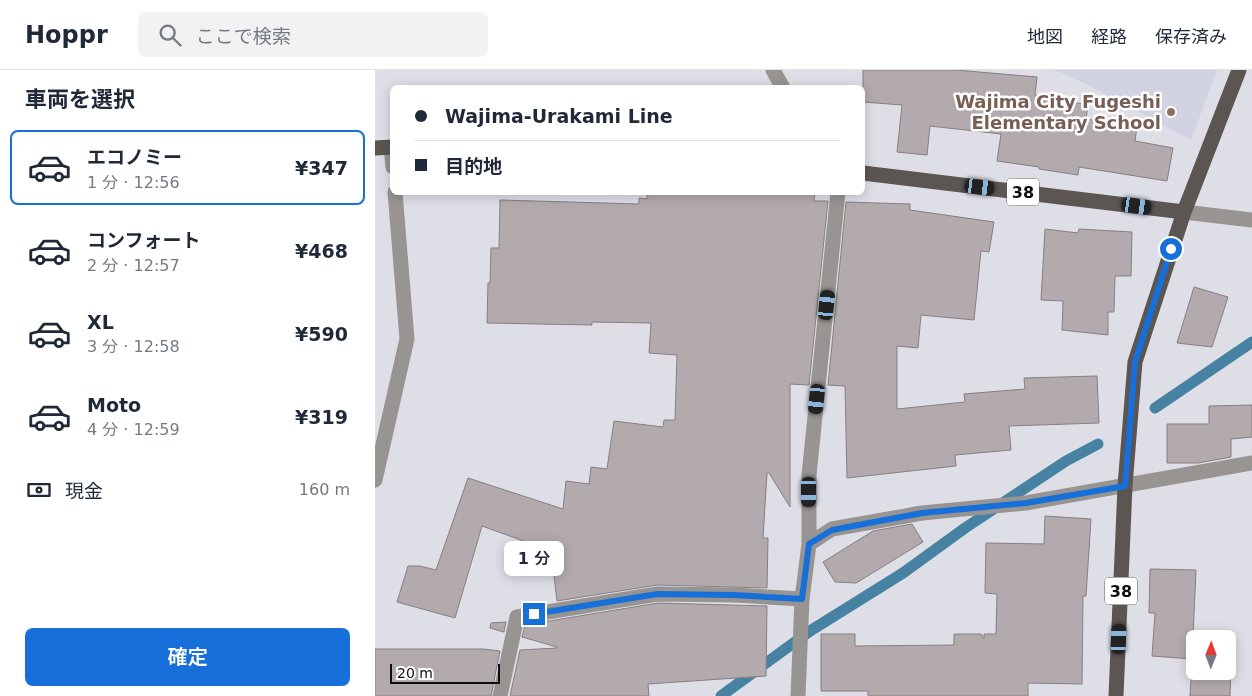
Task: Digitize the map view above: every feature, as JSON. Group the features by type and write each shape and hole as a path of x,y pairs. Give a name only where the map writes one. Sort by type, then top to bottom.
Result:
{"main road":[{"name":"38","path":"1117,696 1125,486 1135,362 1184,212 1239,70"},
{"path":"375,148 390,147"},
{"name":"38","path":"865,173 1184,212"}],"street":[{"path":"773,70 781,85"},
{"path":"375,480 407,339 395,195"},
{"path":"798,696 802,603 809,544 809,475 838,195"},
{"path":"1184,212 1252,220"},
{"path":"809,544 832,530 922,513 1026,503 1252,463"},
{"path":"500,696 517,617 657,594 734,595 802,603"}],"shaded area":[{"name":"Wajima City Fugeshi Elementary School","path":"1055,70 1217,70 1191,140 1088,85"}],"building":[{"path":"863,70 956,70 1037,77 1035,95 1088,105 1086,119 1137,127 1135,141 1173,148 1167,181 1079,167 1078,175 997,161 1001,134 930,126 927,155 897,152 902,105 865,102 865,85 863,85"},
{"path":"647,195 815,195 814,201 828,201 809,385 790,384 790,507 769,473 767,473 763,538 768,538 767,588 657,585 557,601 551,551 482,526 455,618 397,602 408,566 420,566 436,570 468,478 563,509 566,481 589,484 591,467 607,469 614,421 663,427 664,420 675,420 677,355 649,353 651,323 592,322 592,325 487,323 491,248 499,248 500,200 639,204 639,198 647,199"},
{"path":"846,202 910,204 910,210 994,222 989,252 981,251 974,320 921,315 918,348 897,346 897,409 965,402 964,394 1025,389 1024,378 1097,376 1099,423 1009,426 1011,450 955,455 956,466 847,478 845,386 828,385"},
{"path":"1045,229 1078,233 1079,229 1132,232 1131,276 1115,276 1114,312 1108,312 1108,335 1062,330 1063,301 1041,300"},
{"path":"1194,287 1228,297 1212,347 1177,343"},
{"path":"1252,405 1252,437 1231,439 1231,457 1198,463 1167,463 1167,424 1209,424 1209,406"},
{"path":"1045,516 1091,519 1086,596 1083,596 1082,684 1028,683 1028,696 868,696 868,691 821,691 821,634 855,634 855,646 954,645 954,634 981,634 984,639 984,634 996,634 997,594 985,593 986,543 1044,544"},
{"path":"912,524 923,542 856,583 835,582 823,562 873,531"},
{"path":"1150,569 1196,570 1193,630 1186,630 1186,659 1152,656 1155,613 1149,613"},
{"path":"658,603 767,606 766,676 648,684 649,696 510,696 520,650 557,648 522,637 525,625"},
{"path":"506,622 504,632 490,628 491,623"},
{"path":"375,649 483,649 500,651 491,696 375,696"},
{"path":"1191,680 1231,680 1230,696 1190,696"}],"waterway":[{"path":"1155,408 1252,342"},
{"path":"721,696 810,631 903,573 965,528 1066,461 1098,444"}],"place":[{"name":"Wajima City Fugeshi Elementary School","path":"1171,112"}],"route":[{"path":"534,614 657,594 734,595 802,599 809,544 832,530 922,513 1026,503 1125,486 1135,362 1171,249"}]}
